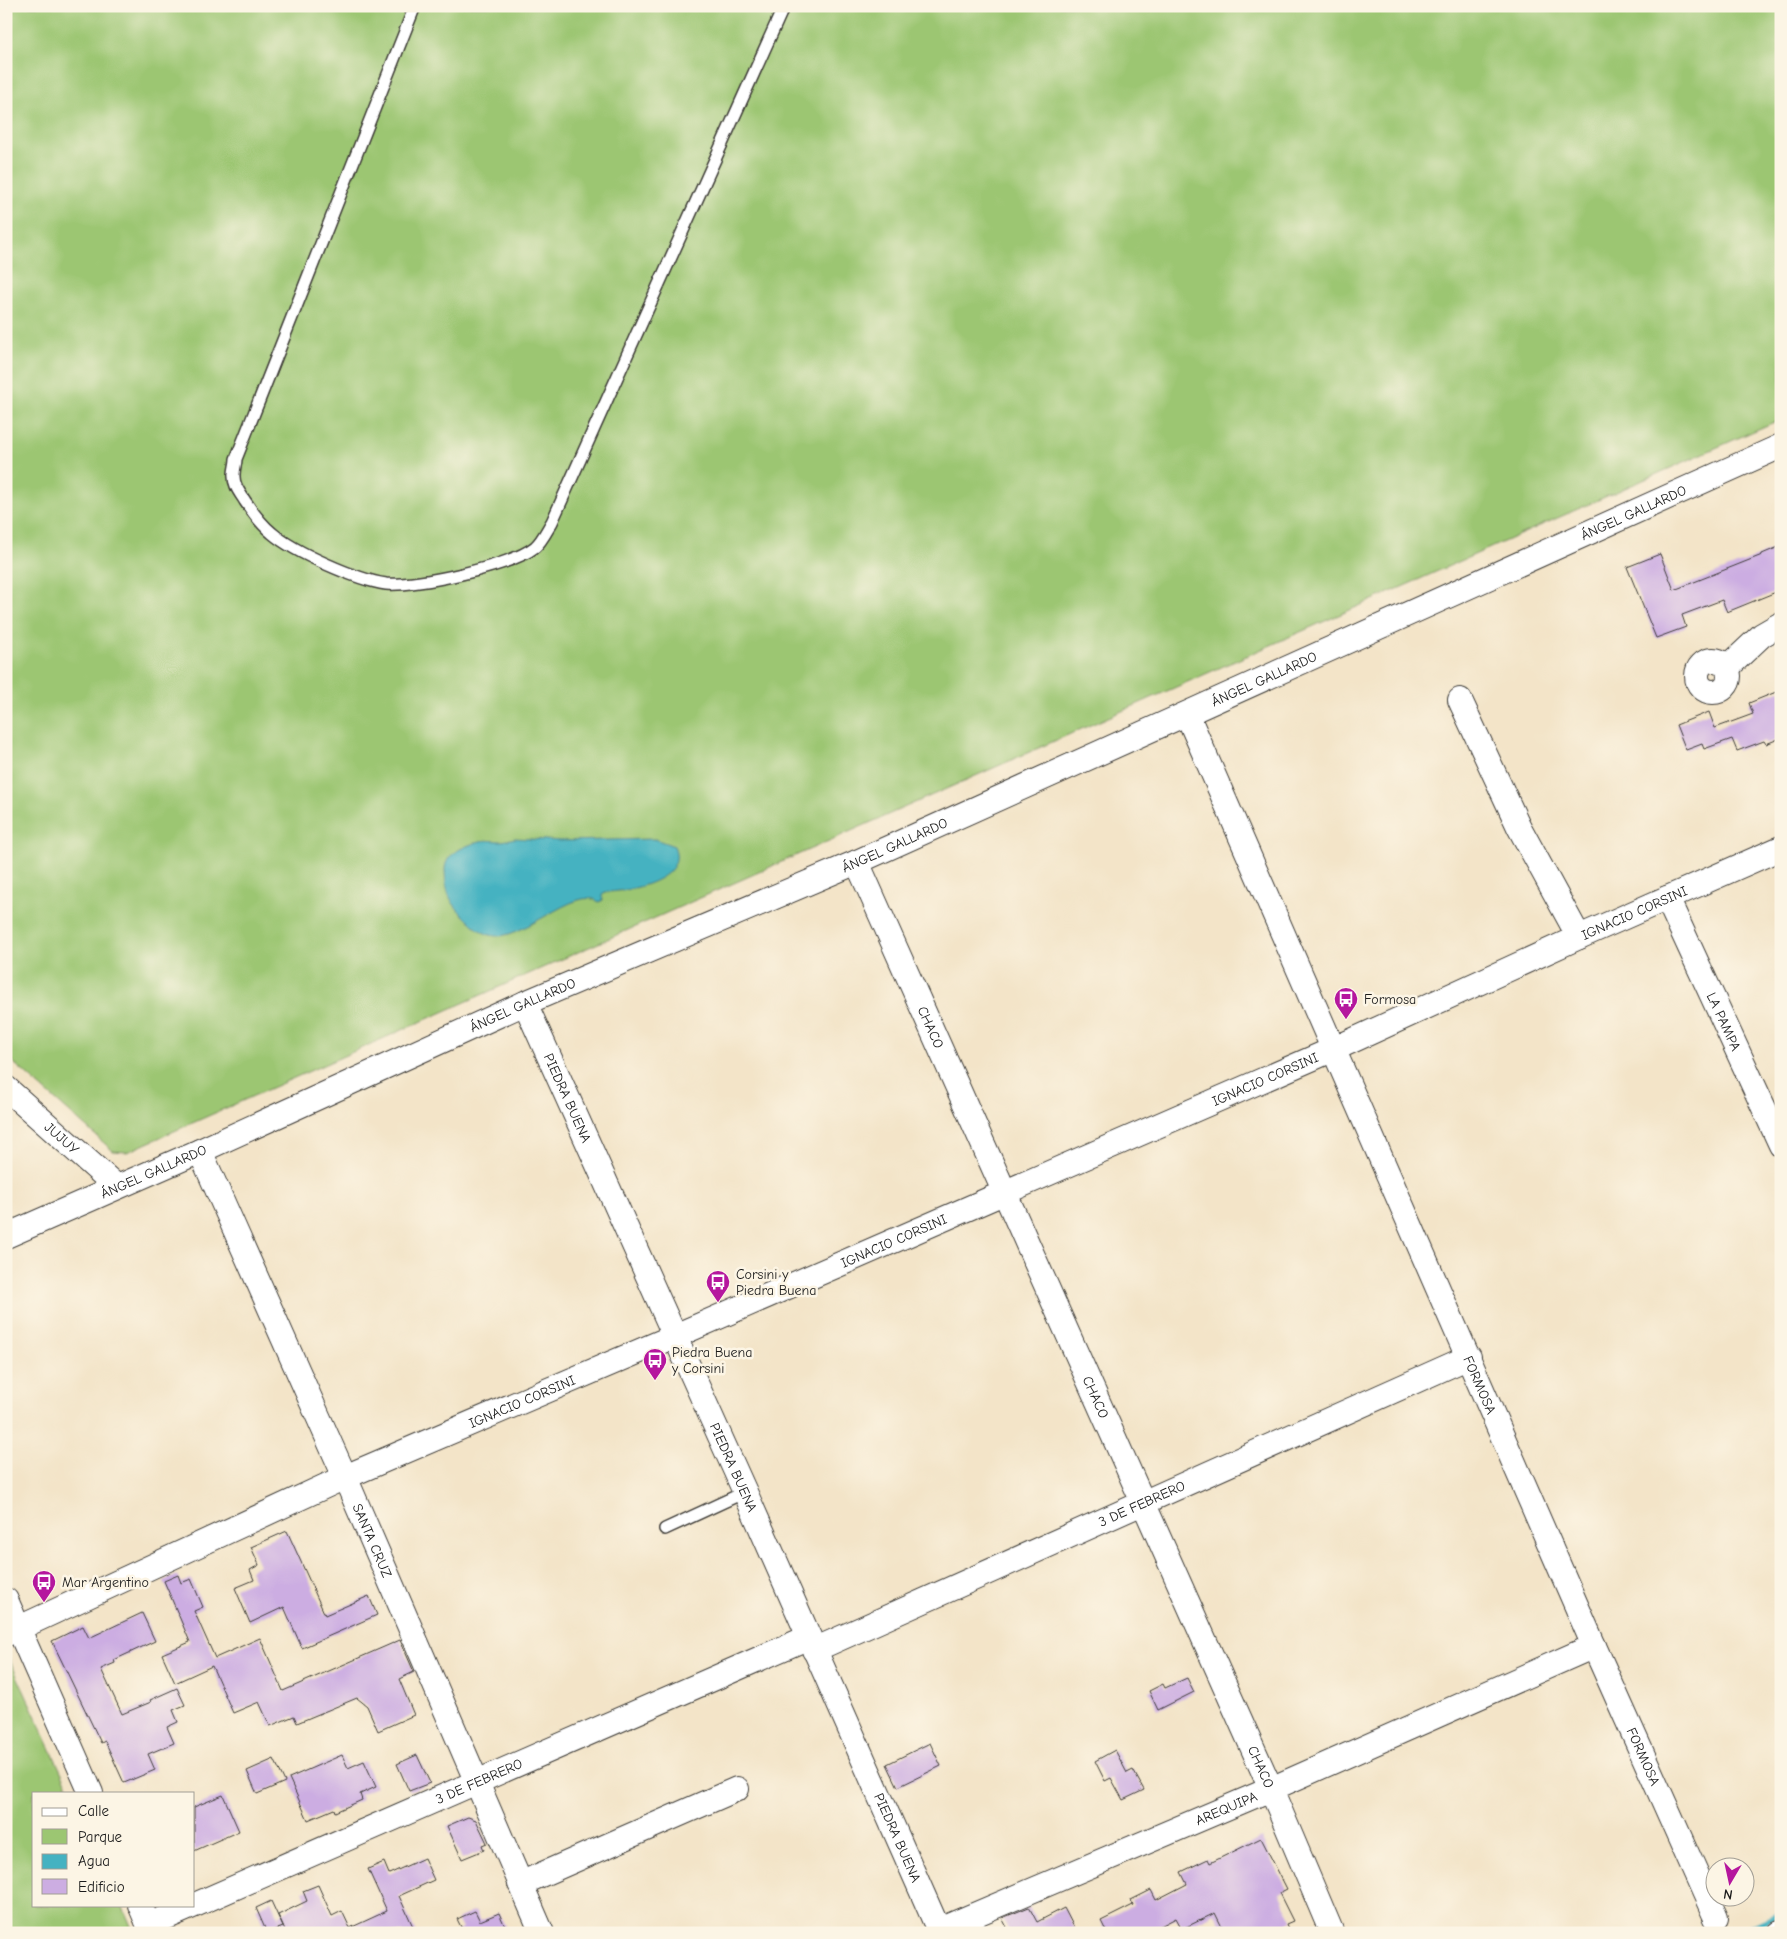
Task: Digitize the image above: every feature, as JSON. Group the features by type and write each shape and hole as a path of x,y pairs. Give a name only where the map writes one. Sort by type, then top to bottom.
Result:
{"street":[{"name":"ÁNGEL GALLARDO","path":"6,1236 200,1151 525,1003 857,862 1781,446"},
{"path":"1727,668 1762,635 1781,624"},
{"path":"1460,700 1519,827 1579,937"},
{"name":"FORMOSA","path":"1187,714 1594,1646 1716,1918"},
{"name":"IGNACIO CORSINI","path":"12,1631 345,1477 1006,1193 1334,1049 1579,937 1781,848"},
{"name":"CHACO","path":"857,862 1271,1789 1332,1933"},
{"name":"LA PAMPA","path":"1667,898 1781,1145"},
{"name":"PIEDRA BUENA","path":"525,1003 745,1492 939,1931"},
{"name":"JUJUY","path":"6,1088 117,1187"},
{"name":"SANTA CRUZ","path":"200,1151 345,1477 542,1933"},
{"name":"3 DE FEBRERO","path":"195,1901 1142,1502 1469,1357"},
{"path":"6,1600 12,1631 91,1792"},
{"name":"AREQUIPA","path":"939,1931 1271,1789 1594,1646"},
{"path":"520,1884 737,1789"},
{"name":"3 DE FEBRERO","path":"147,1921 183,1906"}],"lane":[{"path":"415,6 236,459 233,475 237,490 255,516 273,534 308,555 350,575 385,584 411,584 472,571 509,560 535,547 552,522 784,6"},
{"path":"665,1529 745,1492"}],"green space":[{"path":"6,6 1781,6 1781,419 127,1152 113,1151 6,1056"},
{"path":"6,1652 71,1792 32,1792 32,1906 122,1906 134,1933 6,1933"}],"water":[{"path":"515,838 560,841 655,839 674,846 676,858 673,868 653,882 627,890 605,892 602,896 603,900 599,902 589,898 577,901 516,931 502,936 490,935 473,925 452,901 446,885 446,864 448,859 456,852 477,842 486,840 502,841"}],"building":[{"path":"1781,546 1781,590 1727,612 1722,600 1682,615 1686,627 1656,638 1627,567 1660,554 1674,590"},
{"path":"1781,690 1781,738 1766,744 1764,741 1737,751 1732,739 1704,749 1702,744 1686,750 1676,725 1709,712 1715,728 1753,714 1749,703"},
{"path":"287,1531 325,1615 369,1596 377,1615 302,1648 284,1607 250,1623 235,1588 254,1580 250,1570 259,1565 251,1547"},
{"path":"178,1575 181,1583 191,1579 203,1607 194,1611 215,1658 260,1638 283,1691 400,1640 414,1672 399,1679 414,1715 378,1731 367,1706 357,1698 297,1723 294,1716 270,1726 259,1702 233,1713 212,1666 175,1683 162,1654 190,1642 164,1581"},
{"path":"142,1613 155,1641 114,1660 115,1663 101,1669 122,1714 151,1702 150,1700 177,1688 185,1705 173,1710 178,1722 167,1727 174,1743 148,1754 155,1770 124,1783 105,1741 101,1743 52,1641 83,1626 89,1638"},
{"path":"1187,1678 1194,1692 1158,1710 1149,1691 1163,1684 1165,1688"},
{"path":"930,1743 941,1766 898,1787 887,1764"},
{"path":"1115,1750 1127,1773 1133,1770 1144,1790 1123,1800 1111,1778 1105,1781 1095,1761"},
{"path":"342,1755 348,1768 364,1761 376,1787 360,1794 362,1800 335,1812 334,1809 308,1820 289,1778"},
{"path":"417,1755 430,1783 409,1791 397,1764"},
{"path":"274,1759 285,1782 257,1794 247,1771"},
{"path":"223,1795 239,1831 195,1851 195,1807"},
{"path":"468,1817 476,1820 487,1843 482,1845 484,1850 462,1859 447,1826"},
{"path":"1261,1838 1287,1889 1279,1893 1293,1921 1286,1924 1290,1933 1225,1933 1215,1913 1182,1929 1176,1918 1147,1933 1107,1933 1101,1921 1133,1905 1131,1900 1151,1890 1156,1900 1187,1884 1181,1872 1208,1859 1210,1863"},
{"path":"424,1858 434,1880 399,1896 416,1933 286,1933 278,1915 307,1901 303,1891 318,1885 332,1916 342,1911 350,1928 387,1911 368,1869 384,1862 389,1874"},
{"path":"271,1901 283,1927 267,1933 256,1908"},
{"path":"1029,1907 1037,1922 1064,1908 1077,1933 1010,1933 1002,1918"},
{"path":"475,1911 480,1921 499,1913 508,1933 454,1933 462,1929 457,1919"}],"waterway":[{"path":"1739,1933 1781,1913"}],"place":[{"name":"Formosa","path":"1346,1020"},
{"name":"Corsini y Piedra Buena","path":"718,1303"},
{"name":"Piedra Buena y Corsini","path":"655,1381"},
{"name":"Mar Argentino","path":"44,1603"}]}
